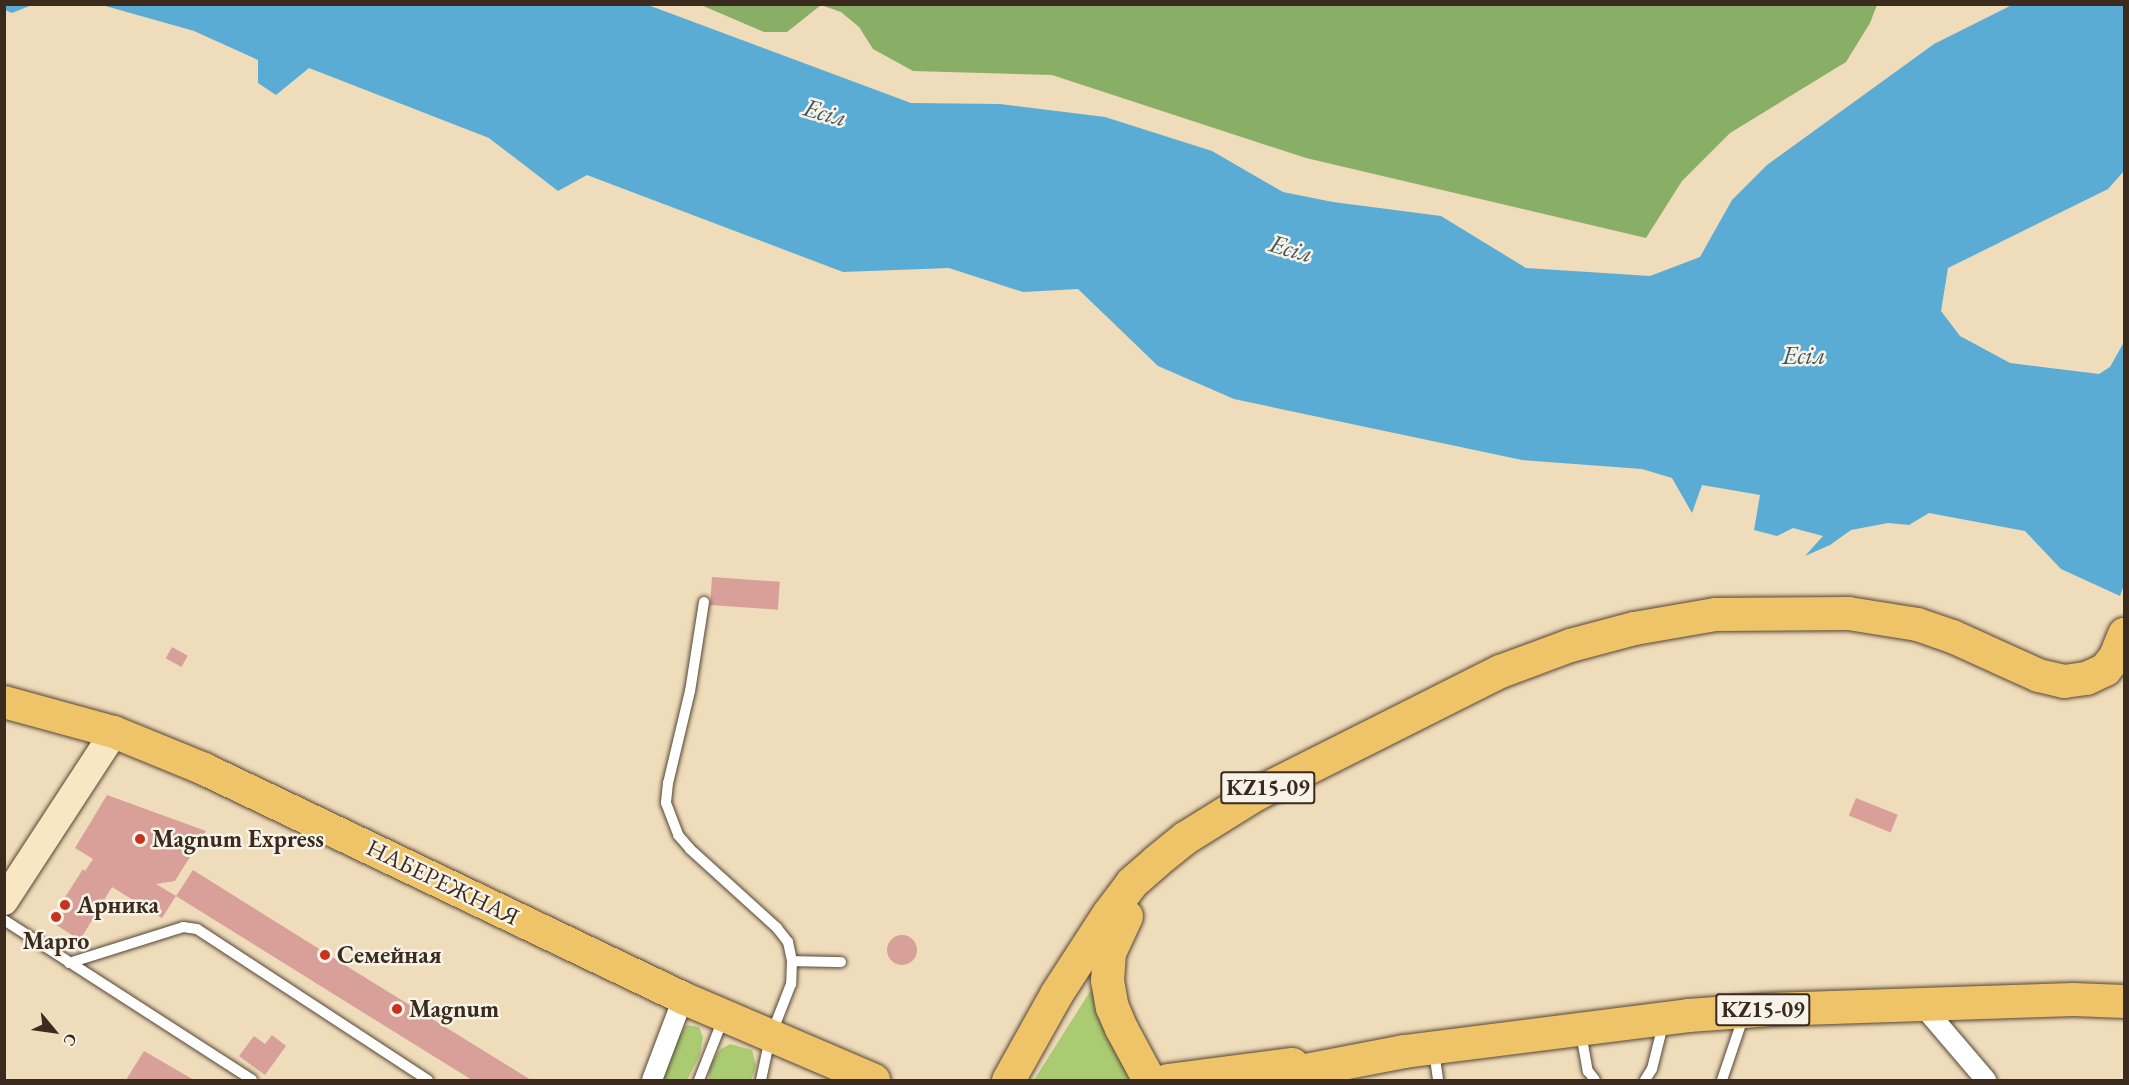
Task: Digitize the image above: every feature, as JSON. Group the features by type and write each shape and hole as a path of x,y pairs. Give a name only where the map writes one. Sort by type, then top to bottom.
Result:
{"highway":[{"name":"KZ15-09","path":"1010,1073 1078,958 1114,905 1139,876 1186,837 1255,794 1500,671 1570,645 1634,628 1714,614 1848,613 1930,628 2038,675 2064,681 2086,678 2105,669 2115,656 2124,636"},
{"name":"KZ15-09","path":"1149,1080 1112,1007 1106,972 1109,951 1116,934 1143,894 1196,850 1272,803 1430,714 1535,663 1634,628"},
{"name":"KZ15-09","path":"1167,1080 1664,1018 1745,1012 2073,999 2124,1001"},
{"name":"KZ15-09","path":"1267,1080 1295,1072 1419,1049"}],"main road":[{"name":"НАБЕРЕЖНАЯ","path":"4,702 114,732 204,769 355,839 683,998 770,1038 874,1080"},
{"path":"4,901 114,732"}],"street":[{"path":"652,1080 683,998"},
{"path":"1922,1005 1986,1080"}],"lane":[{"path":"704,602 690,691 668,783 666,803 670,820 690,849 777,928 788,942 792,960 791,984 770,1038 761,1080"},
{"path":"4,920 252,1080"},
{"path":"69,963 183,927 197,928 428,1080"},
{"path":"792,960 842,962"},
{"path":"1722,1080 1745,1012"},
{"path":"699,1080 724,1016"},
{"path":"1645,1080 1652,1069 1664,1018"},
{"path":"1580,1028 1588,1071 1594,1080"},
{"path":"1419,1049 1438,1080"}],"green space":[{"path":"821,4 787,32 764,32 701,5"},
{"path":"821,5 1877,5 1870,23 1846,62 1730,133 1682,181 1646,238 1306,158 1052,75 913,71 873,49 859,27 841,12"},
{"path":"1096,982 1136,1080 1034,1080"},
{"path":"687,1025 699,1027 703,1037 700,1055 687,1080 659,1080 673,1044"},
{"path":"730,1044 752,1050 756,1066 751,1080 709,1080 710,1064 721,1049"}],"water":[{"path":"5,4 32,5 12,13 5,10"},
{"name":"Есіл","path":"102,5 648,5 911,103 1000,104 1105,117 1212,151 1283,192 1333,202 1441,216 1526,268 1650,276 1700,257 1732,200 1767,165 1934,44 2012,5 2124,5 2124,171 2108,189 1948,268 1941,311 1960,336 2010,363 2099,374 2110,367 2124,342 2124,585 2120,596 2061,569 2025,531 1929,513 1909,525 1888,523 1851,530 1830,545 1805,556 1823,536 1793,528 1777,536 1754,530 1760,495 1702,485 1692,513 1672,478 1642,469 1522,460 1234,399 1158,366 1078,289 1023,292 949,268 843,272 587,175 558,191 489,138 309,68 276,95 258,83 258,60 194,31"}],"building":[{"path":"712,577 780,582 778,610 710,605"},
{"path":"172,647 188,656 181,667 166,658"},
{"name":"Magnum Express","path":"107,795 206,831 175,881 156,884 176,896 162,918 112,887 80,940 50,921 83,869 85,871 93,859 75,848"},
{"path":"1856,798 1898,815 1891,832 1849,816"},
{"path":"193,870 531,1080 472,1080 335,995 176,896"},
{"path":"902,935 912,940 917,950 912,960 902,965 892,960 887,950 892,940"},
{"path":"272,1035 286,1046 265,1075 239,1056 254,1036 265,1044"},
{"path":"144,1051 194,1080 126,1080"}],"place":[{"name":"Magnum Express","path":"140,839"},
{"name":"Арника","path":"65,905"},
{"name":"Марго","path":"56,917"},
{"name":"Семейная","path":"325,955"},
{"name":"Magnum","path":"397,1009"}]}
